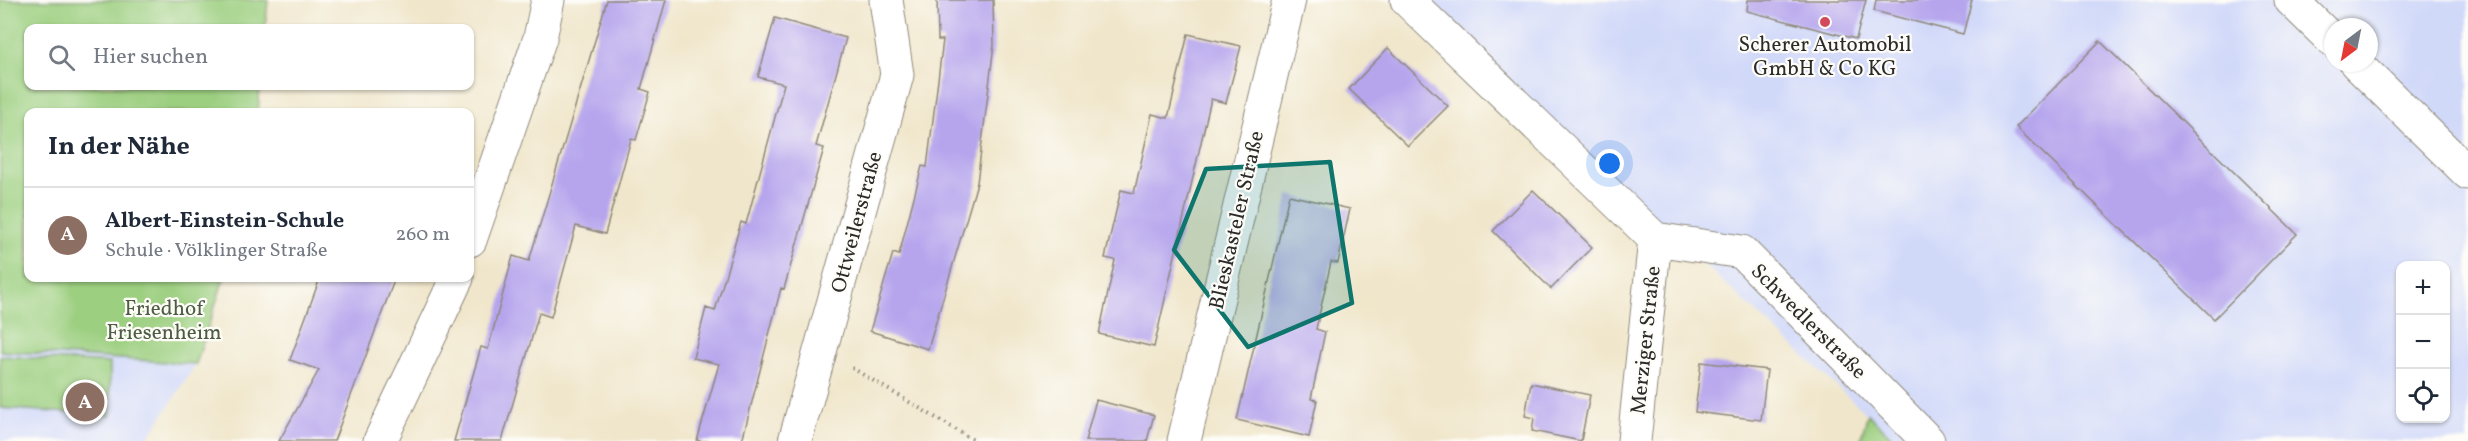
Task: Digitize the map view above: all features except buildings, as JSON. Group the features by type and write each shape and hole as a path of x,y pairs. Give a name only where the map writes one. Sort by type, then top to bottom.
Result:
{"street":[{"path":"474,228 540,38 548,0"},
{"name":"Ottweilerstraße","path":"795,441 897,75 886,0"},
{"name":"Blieskasteler Straße","path":"1184,441 1289,0"},
{"path":"1407,0 1655,239"},
{"path":"2291,0 2324,32"},
{"path":"2365,72 2468,173"},
{"name":"Merziger Straße","path":"1634,441 1655,239"},
{"name":"Schwedlerstraße","path":"1655,239 1742,252 1928,441"},
{"path":"380,441 455,282"}],"path":[{"path":"822,349 975,441"}],"highlighted area":[{"path":"1330,162 1352,303 1248,347 1174,250 1206,169"}],"shaded area":[{"path":"1417,0 2468,0 2468,441 1896,441"},
{"path":"0,351 196,364 146,441 0,441"}],"green space":[{"name":"Friedhof Friesenheim","path":"0,0 268,0 265,24 24,24 24,90 260,90 258,108 24,108 24,282 223,282 196,364 0,351"},
{"path":"0,356 110,363 110,416 0,408"},
{"path":"1868,414 1896,441 1860,441"}],"place":[{"name":"Scherer Automobil GmbH & Co KG","path":"1825,22"},
{"name":"Albert-Einstein-Schule","path":"85,402"}]}
